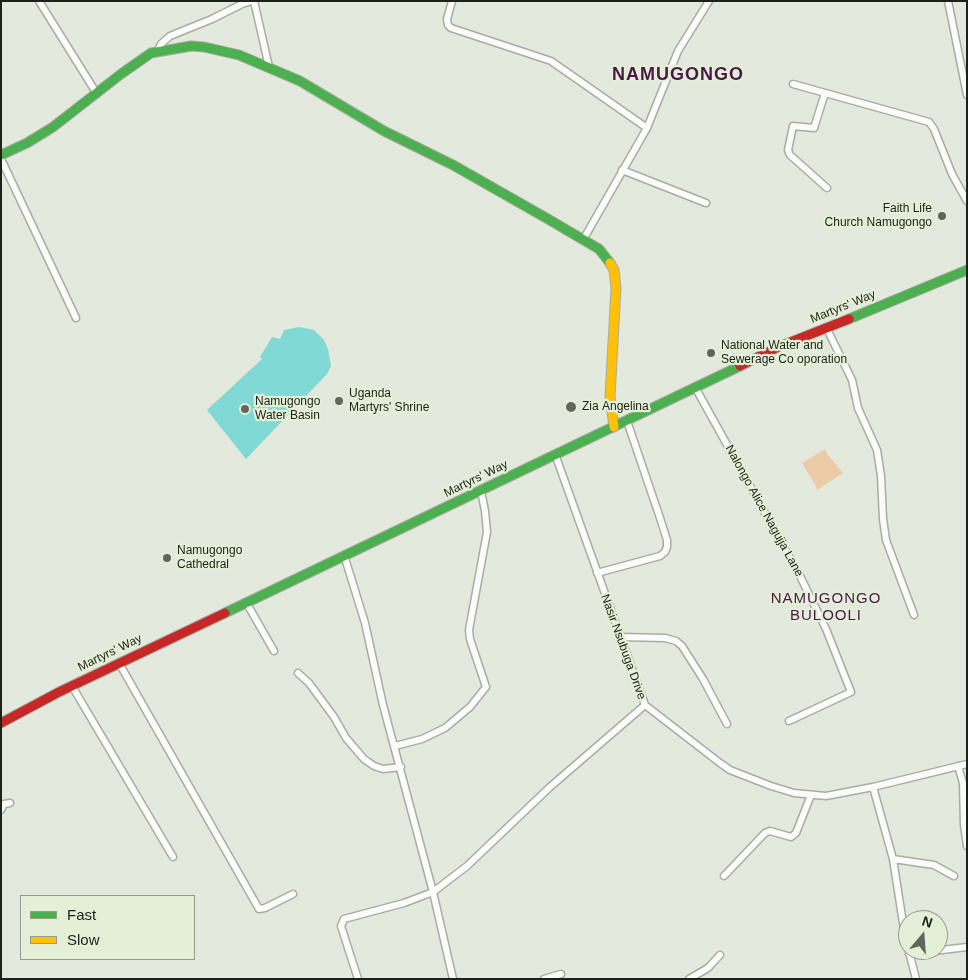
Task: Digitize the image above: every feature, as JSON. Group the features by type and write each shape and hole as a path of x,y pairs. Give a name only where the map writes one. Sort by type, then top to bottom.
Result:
{"main road":[{"path":"1,155 26,143 53,126 146,56 157,52 191,46 204,47 239,55 269,67 300,81 384,131 453,165 599,249 606,256 610,261 616,288 610,382 614,427"},
{"name":"Martyrs' Way","path":"1,723 119,663 555,454 628,421 778,347 967,270"}],"street":[{"path":"39,1 97,94"},
{"path":"157,52 161,44 170,36 212,19 233,4 253,1 269,67"},
{"path":"452,1 447,19 448,25 451,28 551,61 646,128"},
{"path":"583,240 646,128 678,51 709,1"},
{"path":"948,1 967,95"},
{"path":"793,84 930,122 952,174 967,201"},
{"path":"825,93 814,128 793,126 788,150 790,155 827,188"},
{"path":"1,159 76,318"},
{"path":"622,170 706,203"},
{"path":"826,327 852,380 858,408 877,450 886,540 914,615"},
{"name":"Nalongo Alice Nagujja Lane","path":"695,387 800,576 826,629 851,692 789,721"},
{"path":"597,573 660,556 667,547 667,540 628,421"},
{"name":"Nasir Nsubuga Drive","path":"555,454 619,637 645,705 730,770 771,786 811,795 826,796 874,787 967,764"},
{"path":"395,746 422,739 445,728 470,707 486,687 470,639 469,630 487,532 481,491"},
{"path":"344,556 365,623 383,705 433,892 453,979"},
{"path":"246,602 274,651"},
{"path":"619,637 665,638 676,641 682,646 703,679 727,724"},
{"path":"119,663 259,909 265,908 293,894"},
{"path":"298,673 309,683 334,717 346,738 364,759 374,766 383,769 401,767"},
{"path":"72,686 173,857"},
{"path":"358,979 341,926 342,921 350,917 404,903 433,892 467,866 550,787 645,705"},
{"path":"958,766 963,783 964,825 967,846"},
{"path":"874,787 893,859 902,910"},
{"path":"724,876 765,833 770,831 791,837 796,832 811,795"},
{"path":"1,810 4,804 10,803"},
{"path":"893,859 934,865 954,876"},
{"path":"948,949 967,947"},
{"path":"689,979 708,968 720,955"},
{"path":"911,960 916,979"},
{"path":"544,979 561,974"}],"shaded area":[{"path":"825,449 843,473 817,490 802,463"}],"water":[{"path":"299,327 314,330 324,340 328,349 331,366 327,374 246,459 207,410 262,359 260,357 272,337 280,339 284,330"}],"traffic: fast":[{"path":"1,155 27,143 53,127 151,53 191,46 204,47 239,55 300,81 384,131 453,165 548,219 599,249 610,263"},
{"path":"849,319 967,270"},
{"path":"225,613 740,366"}],"traffic: slow":[{"path":"610,263 614,270 616,288 610,397 614,427"}],"traffic: jam":[{"path":"740,366 778,347 849,319"},
{"path":"1,723 59,692 225,613"}],"place":[{"name":"Faith Life Church Namugongo","path":"942,216"},
{"name":"National Water and Sewerage Co oporation","path":"711,353"},
{"name":"Uganda Martyrs' Shrine","path":"339,401"},
{"name":"Zia Angelina","path":"571,407"},
{"name":"Namugongo Water Basin","path":"245,409"},
{"name":"Namugongo Cathedral","path":"167,558"}],"district":[{"name":"NAMUGONGO","path":"678,75"},
{"name":"NAMUGONGO BULOOLI","path":"826,608"}]}
